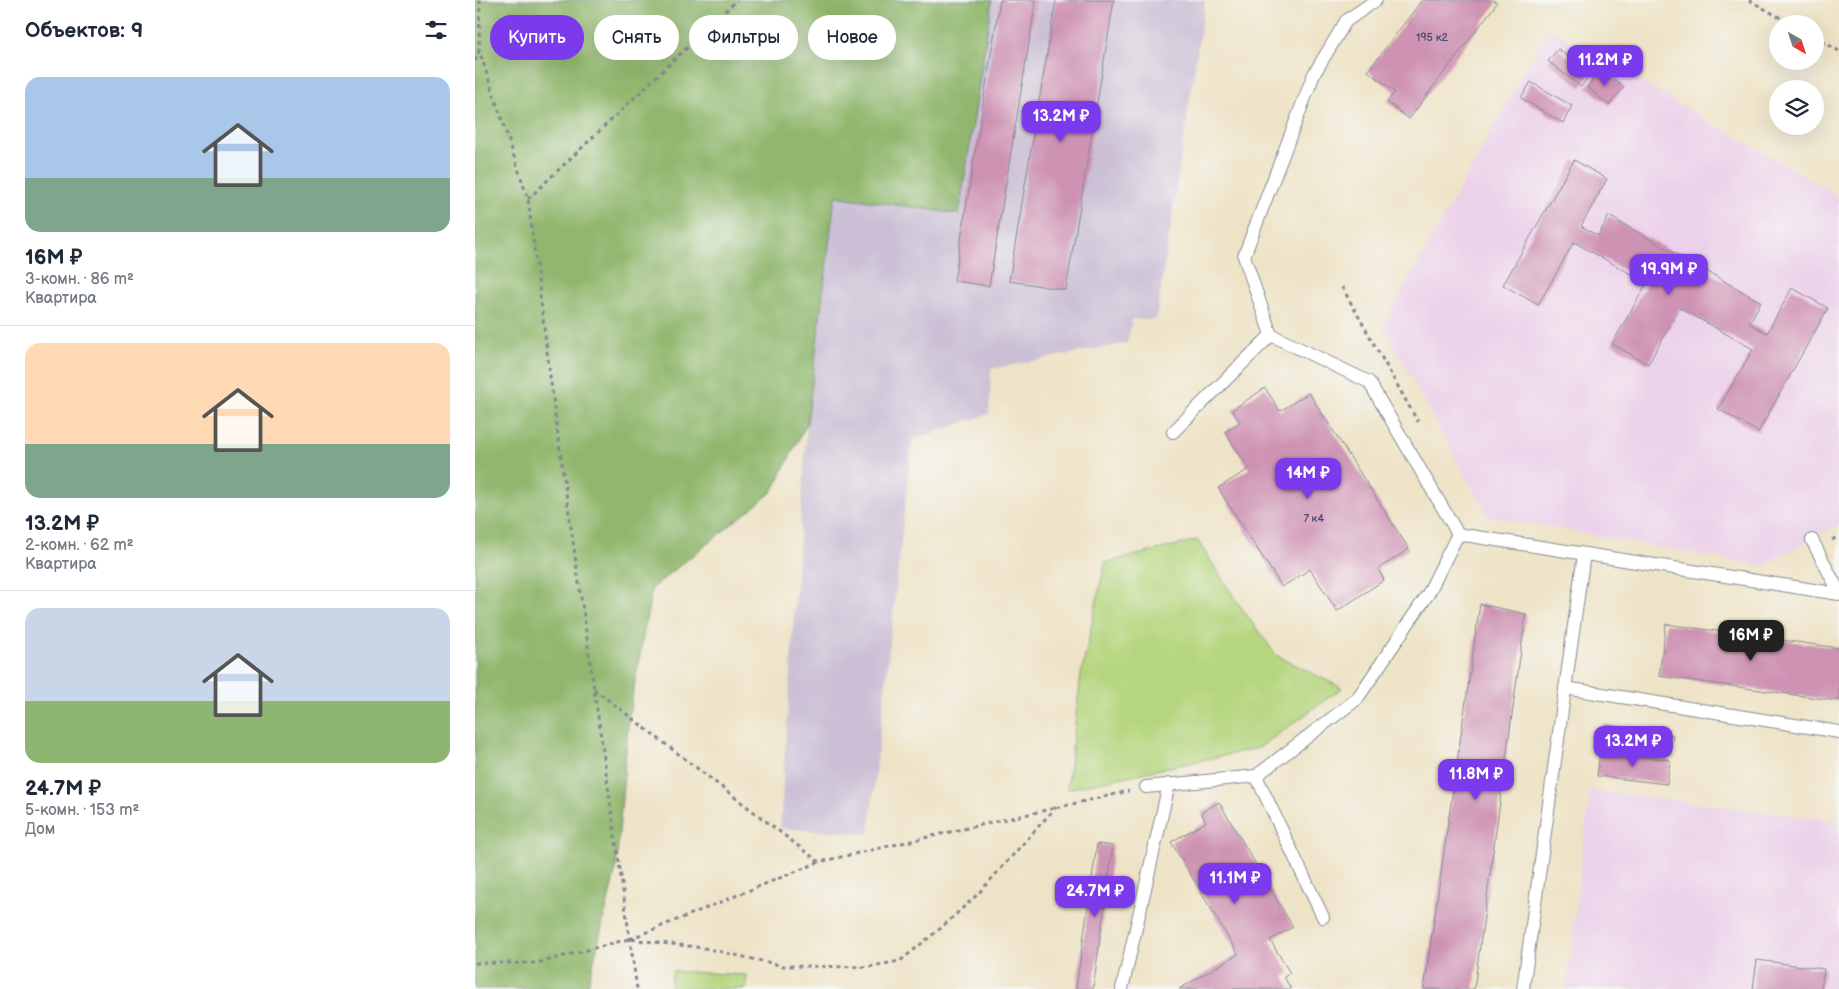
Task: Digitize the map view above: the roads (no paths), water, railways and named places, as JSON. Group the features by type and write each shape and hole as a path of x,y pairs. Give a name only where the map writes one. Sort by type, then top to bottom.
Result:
{"lane":[{"path":"1376,0 1346,22 1314,74 1244,256 1271,335 1369,382 1458,534"},
{"path":"1173,432 1271,335"},
{"path":"1458,534 1839,593"},
{"path":"1146,787 1256,776 1357,699 1429,594 1458,534"},
{"path":"1812,540 1839,593"},
{"path":"1523,989 1584,554"},
{"path":"1565,688 1839,732"},
{"path":"1256,776 1323,917"},
{"path":"1122,989 1169,784"}]}
